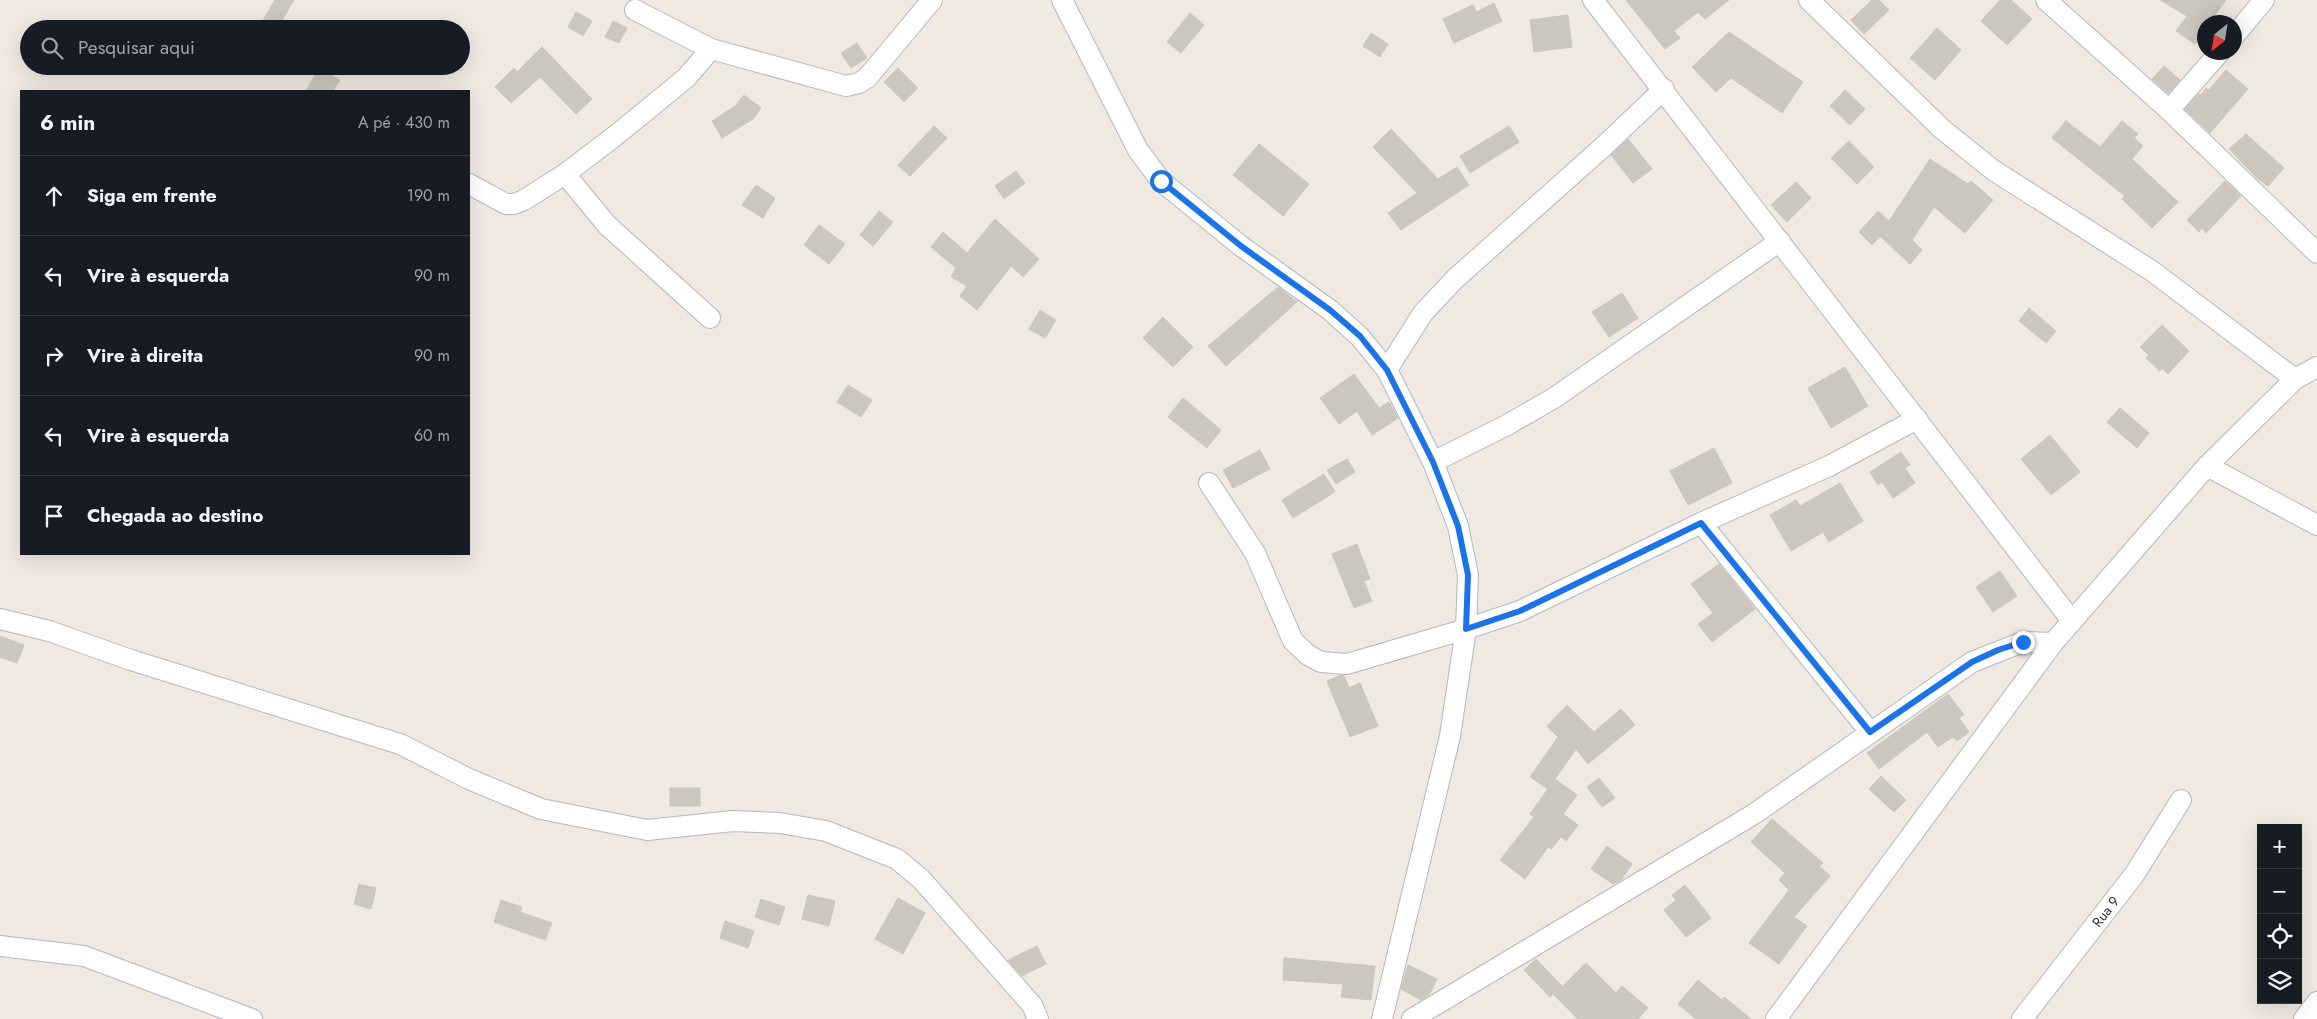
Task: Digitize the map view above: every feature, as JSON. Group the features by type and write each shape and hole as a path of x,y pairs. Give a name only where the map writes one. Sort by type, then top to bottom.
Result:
{"street":[{"path":"635,10 711,49 846,86 867,78 932,0"},
{"path":"1062,0 1138,150 1161,181 1241,246 1330,310 1360,336 1387,370 1433,462 1458,526 1468,575 1466,629 1450,736 1382,1019"},
{"path":"1593,0 1664,89 2072,621"},
{"path":"1809,0 1942,129 1993,170 2152,271 2295,379"},
{"path":"2046,0 2169,110 2317,253"},
{"path":"2242,26 2264,0"},
{"path":"470,185 506,204 514,204 524,200 565,174 686,78 711,49"},
{"path":"2169,110 2213,60"},
{"path":"1387,370 1423,313 1455,279 1603,147 1664,89"},
{"path":"565,174 608,225 710,318"},
{"path":"1433,462 1507,425 1554,398 1780,241"},
{"path":"1776,1019 2053,643 2207,466 2295,379 2317,367"},
{"path":"1210,483 1255,553 1292,641 1308,656 1321,662 1347,664 1520,611 1701,523 1829,466 1917,419"},
{"path":"2207,466 2317,525"},
{"path":"1701,523 1870,732"},
{"path":"0,619 49,631 131,660 400,744 469,779 541,809 646,830 733,821 780,823 826,831 897,859 921,879 1032,1005 1038,1019"},
{"path":"1412,1019 1754,814 1972,662 1998,650 2023,642 2053,643"},
{"name":"Rua 9","path":"2022,1019 2134,875 2182,800"},
{"path":"0,946 84,956 252,1019"},
{"path":"2304,1019 2317,1002"}],"building":[{"path":"275,0 294,0 282,20 263,20"},
{"path":"1626,0 1729,0 1705,19 1698,12 1674,31 1680,38 1665,49"},
{"path":"1872,0 1879,0 1889,10 1864,34 1851,20"},
{"path":"2000,0 2011,0 2032,19 2007,45 1981,21"},
{"path":"2160,0 2226,0 2215,15 2197,15 2197,41 2195,44 2176,31 2187,16"},
{"path":"1494,3 1502,21 1454,43 1443,19 1473,5 1476,12"},
{"path":"576,12 592,21 583,36 568,27"},
{"path":"1190,13 1204,25 1181,53 1167,42"},
{"path":"1568,15 1572,47 1534,52 1530,20"},
{"path":"613,21 627,28 619,43 605,37"},
{"path":"1937,28 1961,50 1935,80 1910,58"},
{"path":"1729,32 1803,82 1782,113 1731,78 1716,92 1692,67"},
{"path":"1371,33 1388,44 1380,57 1363,46"},
{"path":"857,43 867,58 851,68 841,53"},
{"path":"542,47 592,99 576,114 540,77 511,103 495,87 514,68 517,72"},
{"path":"2164,66 2180,80 2168,93 2152,79"},
{"path":"898,68 918,88 904,102 884,82"},
{"path":"2226,70 2248,89 2210,133 2185,109 2206,88 2209,90"},
{"path":"315,75 331,75 340,80 334,90 307,90"},
{"path":"1845,90 1865,109 1850,125 1830,106"},
{"path":"744,95 761,108 753,119 722,138 712,121 735,106"},
{"path":"2066,121 2100,147 2122,121 2138,134 2134,138 2143,146 2132,159 2178,202 2152,228 2122,199 2125,196 2052,138"},
{"path":"934,126 947,138 910,176 898,165"},
{"path":"1509,126 1519,142 1470,173 1460,156"},
{"path":"1391,129 1438,179 1457,167 1469,185 1401,230 1388,213 1417,193 1373,147"},
{"path":"2246,134 2284,168 2268,186 2258,179 2229,149"},
{"path":"1628,139 1652,169 1633,183 1611,155"},
{"path":"1849,141 1874,167 1857,184 1831,158"},
{"path":"1259,144 1309,184 1283,216 1233,175"},
{"path":"1930,159 1968,184 1971,181 1993,200 1965,233 1934,207 1912,240 1922,250 1910,264 1880,236 1872,245 1859,232 1878,211 1889,221"},
{"path":"1016,171 1025,183 1004,199 995,186"},
{"path":"2225,181 2241,196 2206,233 2202,228 2199,232 2187,220"},
{"path":"1796,182 1811,198 1787,222 1771,205"},
{"path":"756,185 775,198 763,218 742,205"},
{"path":"879,211 893,222 873,246 860,235"},
{"path":"995,219 1039,259 1023,277 1011,266 977,310 960,296 967,286 951,277 956,268 931,247 943,232 967,253"},
{"path":"819,225 845,244 829,264 804,245"},
{"path":"1278,287 1297,302 1226,366 1208,346"},
{"path":"1622,293 1638,318 1609,337 1592,312"},
{"path":"2029,308 2056,331 2046,343 2019,321"},
{"path":"1040,310 1056,320 1045,338 1029,329"},
{"path":"1163,317 1193,347 1173,367 1143,338"},
{"path":"2162,325 2189,351 2168,374 2162,368 2160,371 2146,358 2149,355 2140,347"},
{"path":"1845,367 1868,406 1831,428 1808,388"},
{"path":"1354,374 1379,408 1389,402 1398,418 1372,435 1357,411 1339,424 1320,398"},
{"path":"848,385 872,400 861,417 837,402"},
{"path":"1183,398 1221,430 1207,448 1168,417"},
{"path":"2120,408 2149,433 2137,448 2107,422"},
{"path":"2050,435 2080,472 2051,495 2021,459"},
{"path":"1714,448 1732,483 1688,505 1670,471"},
{"path":"1260,450 1270,469 1233,488 1223,470"},
{"path":"1901,452 1910,465 1905,468 1915,483 1893,498 1882,482 1878,485 1870,472"},
{"path":"1347,459 1355,472 1336,484 1327,470"},
{"path":"1324,474 1335,492 1293,518 1282,500"},
{"path":"1840,483 1863,521 1829,542 1823,532 1791,551 1770,515 1796,500 1800,506"},
{"path":"1357,544 1370,579 1364,581 1372,601 1354,608 1332,554"},
{"path":"1719,564 1755,609 1712,642 1698,624 1713,613 1691,584"},
{"path":"2000,571 2017,596 1993,612 1976,587"},
{"path":"0,636 24,645 17,663 0,657"},
{"path":"1341,675 1344,676 1349,688 1360,683 1378,726 1350,737 1327,681"},
{"path":"1948,694 1964,715 1959,718 1969,732 1957,741 1953,737 1938,747 1927,732 1879,769 1867,753"},
{"path":"1567,705 1594,732 1621,709 1635,725 1588,764 1576,749 1548,789 1530,777 1558,737 1547,726"},
{"path":"1881,776 1906,800 1894,812 1869,789"},
{"path":"1599,778 1615,798 1602,807 1587,787"},
{"path":"1555,779 1577,795 1563,814 1578,825 1566,841 1561,837 1551,849 1548,847 1525,879 1500,860 1534,817 1530,814"},
{"path":"670,788 700,788 700,806 670,806"},
{"path":"1772,819 1823,863 1819,866 1830,876 1794,917 1807,926 1779,964 1749,943 1789,890 1779,880 1785,873 1751,842"},
{"path":"1607,846 1632,864 1621,880 1613,884 1591,869"},
{"path":"359,884 376,888 371,909 354,904"},
{"path":"1685,885 1711,918 1686,937 1664,910 1676,900 1672,895"},
{"path":"808,895 835,901 829,926 802,919"},
{"path":"898,898 925,913 903,954 875,939"},
{"path":"761,899 785,907 779,925 755,917"},
{"path":"501,900 522,907 520,912 552,923 545,940 494,922"},
{"path":"725,921 754,931 748,948 720,938"},
{"path":"1037,946 1046,964 1022,976 1008,960"},
{"path":"1284,958 1375,966 1371,1000 1341,997 1343,984 1283,980"},
{"path":"1536,959 1562,986 1550,997 1524,970"},
{"path":"1586,963 1616,993 1622,986 1648,1008 1638,1019 1578,1019 1554,995"},
{"path":"1408,965 1437,979 1429,995 1421,1000 1401,989"},
{"path":"1698,980 1722,1000 1724,997 1751,1019 1696,1019 1678,1004"}],"route":[{"path":"1161,181 1241,246 1330,310 1360,336 1387,370 1433,462 1458,526 1468,575 1466,629 1520,611 1701,523 1870,732 1972,662 1998,650 2023,642"}]}
